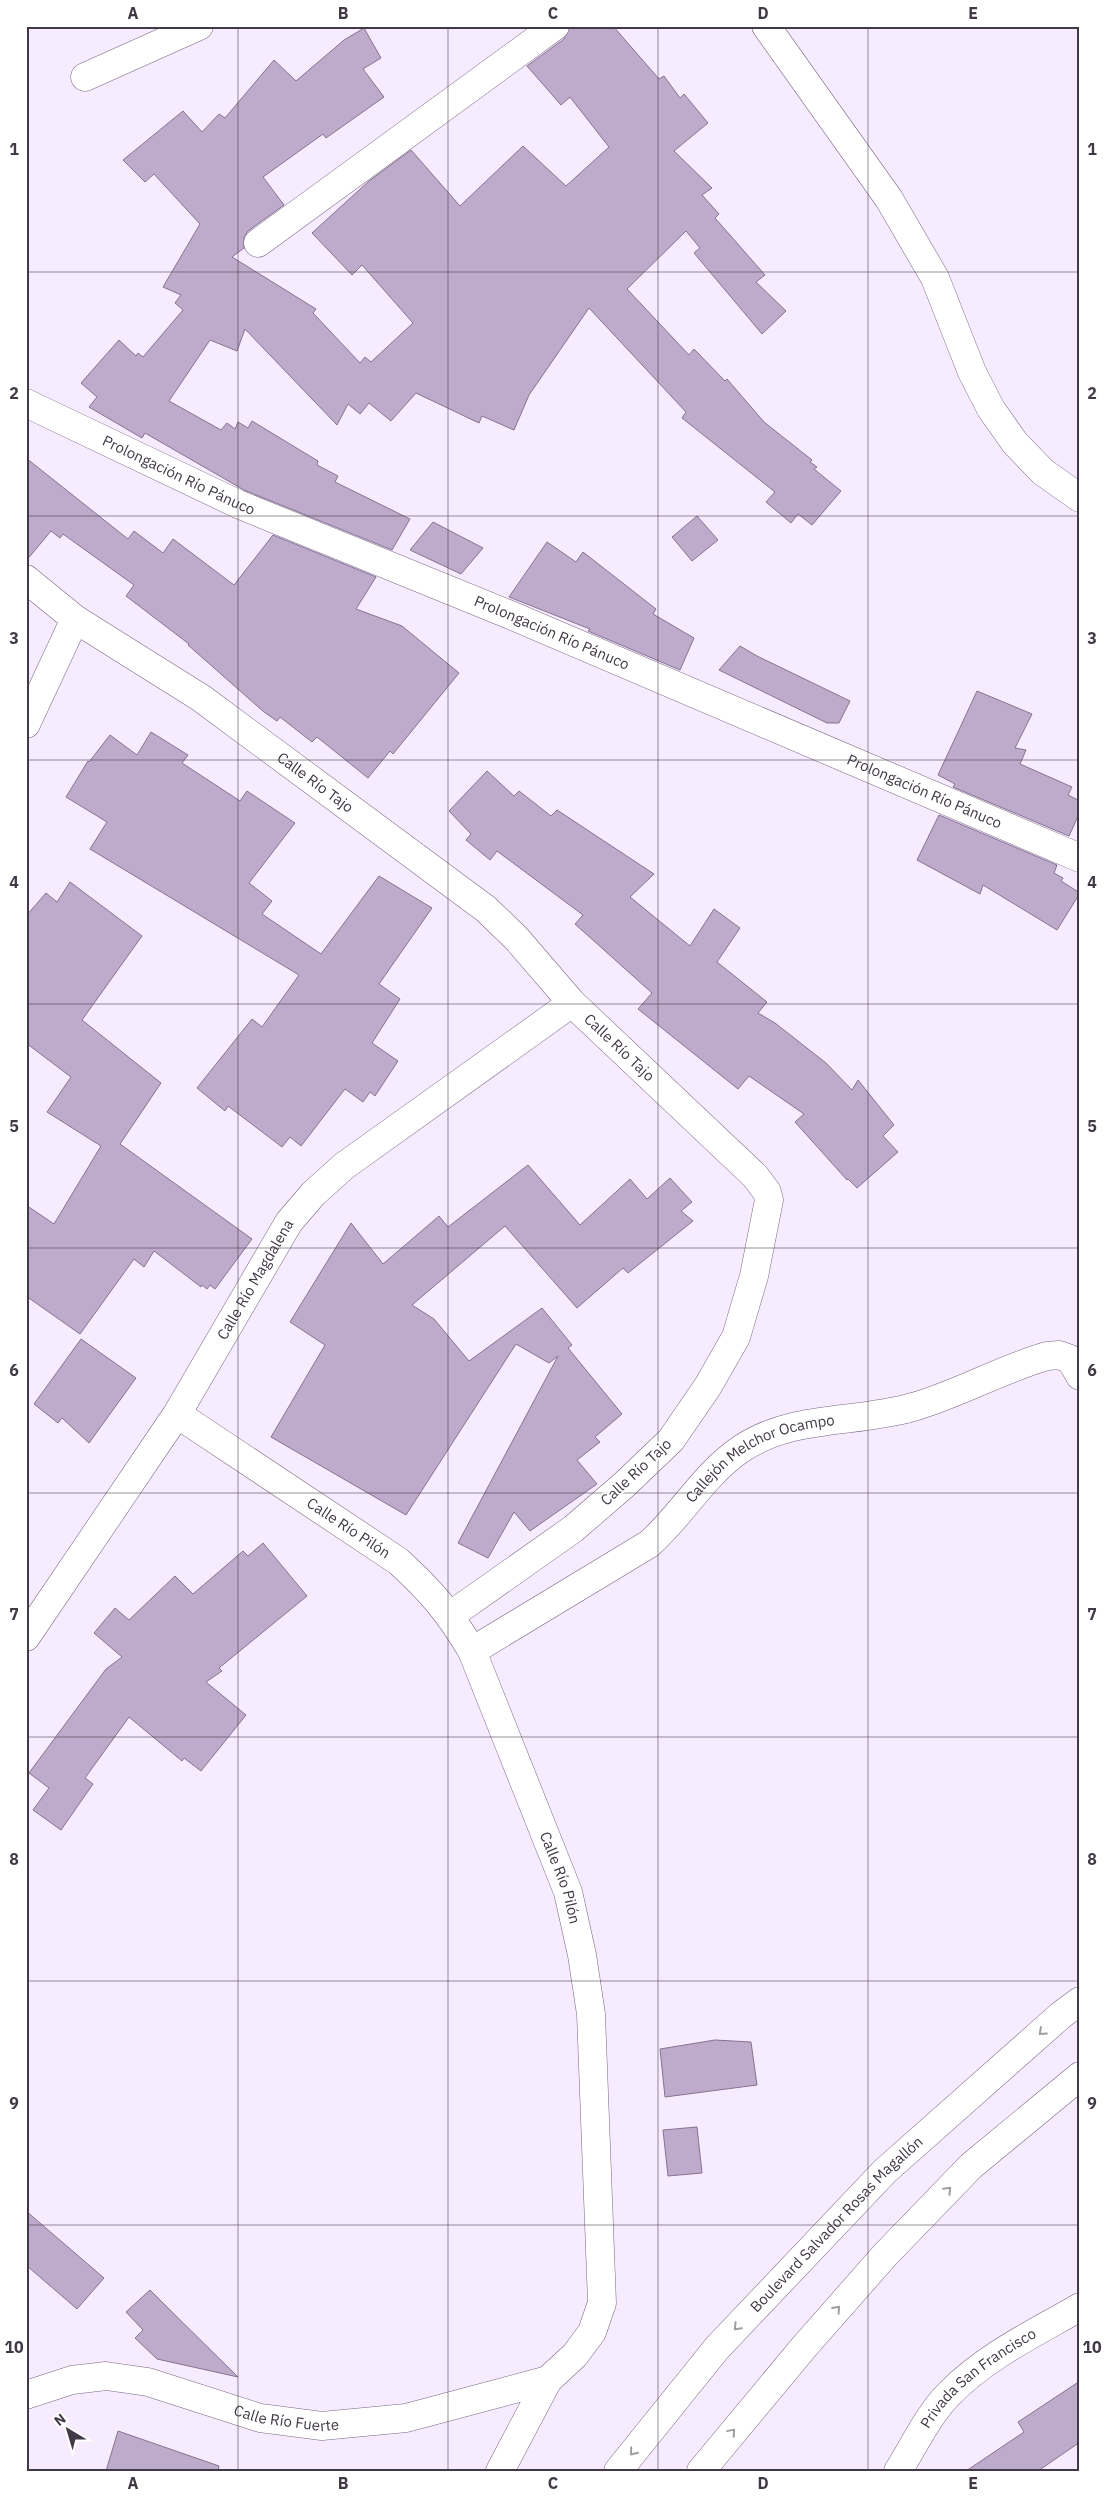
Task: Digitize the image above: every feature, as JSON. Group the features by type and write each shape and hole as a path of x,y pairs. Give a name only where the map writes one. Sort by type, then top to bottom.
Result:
{"main road":[{"path":"85,77 199,26"},
{"path":"258,243 555,26"},
{"path":"766,26 893,207 935,278 956,326 972,372 991,409 1015,443 1043,472 1080,498"},
{"name":"Prolongación Río Pánuco","path":"26,403 238,504 518,618 1080,858"},
{"name":"Calle Río Tajo","path":"26,579 75,619 201,698 486,909 540,963 572,1002 755,1176 766,1192 769,1200 754,1276 736,1337 708,1386 671,1440 625,1484 573,1529 451,1615"},
{"path":"26,724 75,619"},
{"name":"Calle Río Magdalena","path":"26,1637 177,1414 289,1222 314,1194 344,1166 572,1002"},
{"name":"Callejón Melchor Ocampo","path":"472,1650 649,1544 664,1531 722,1464 742,1449 774,1432 815,1421 868,1416 913,1407 1047,1356 1059,1356 1070,1359 1080,1376"},
{"name":"Calle Río Pilón","path":"177,1414 398,1561 425,1585 451,1615 472,1650 568,1892 582,1955 591,2014 602,2302 592,2332 575,2355 548,2380 500,2471"},
{"name":"Boulevard Salvador Rosas Magallón","path":"618,2471 717,2348 885,2171 1061,2016 1080,2002"},
{"path":"701,2471 804,2347 885,2255 971,2166 1080,2076"},
{"name":"Privada San Francisco","path":"898,2471 948,2395 972,2373 998,2354 1080,2307"},
{"name":"Calle Río Fuerte","path":"26,2395 72,2380 106,2376 148,2382 260,2418 322,2426 406,2418 548,2380"}],"building":[{"path":"570,26 613,26 659,79 664,76 680,98 684,94 708,123 674,151 712,188 702,195 719,214 715,218 765,275 756,282 786,311 762,334 694,253 700,248 686,231 627,289 689,355 694,349 725,381 727,379 764,422 812,460 810,462 817,467 814,469 841,491 812,525 798,514 791,523 766,502 775,492 682,418 686,412 589,308 529,395 514,430 482,416 479,423 416,393 391,421 369,403 360,414 348,404 337,425 245,329 237,351 210,340 169,401 221,430 227,423 235,429 238,422 248,428 252,421 318,461 317,465 338,476 335,482 410,519 392,550 244,490 145,433 142,438 89,407 97,397 81,383 119,340 136,356 138,353 143,357 183,310 175,303 181,295 163,287 200,224 154,174 145,182 123,160 183,111 202,132 219,114 225,118 274,60 296,81 344,40 364,28 381,58 363,69 384,97 326,138 323,134 263,177 284,205 248,231 244,237 244,248 232,257 316,309 313,313 360,363 365,357 371,362 413,323 362,265 352,275 312,233 369,181 411,150 460,206 523,146 566,186 609,147 570,97 561,105 527,66 564,39"},
{"path":"26,458 128,539 134,531 163,553 173,539 234,585 273,535 376,577 356,609 402,626 459,673 393,754 390,751 368,778 317,737 312,742 280,717 277,721 264,712 189,644 126,596 134,585 63,534 60,538 51,531 26,561"},
{"path":"697,516 718,540 692,561 672,537"},
{"path":"433,522 483,548 461,574 410,550"},
{"path":"547,542 576,562 583,552 656,609 653,614 694,638 680,670 588,631 590,629 509,597"},
{"path":"740,646 850,701 839,723 827,723 719,670"},
{"path":"977,691 1032,714 1015,748 1026,750 1020,764 1072,787 1068,795 1080,801 1080,812 1069,836 953,787 955,784 938,775"},
{"path":"151,732 188,755 182,763 240,801 247,791 295,823 249,883 272,901 262,914 321,954 379,876 432,908 379,984 400,999 372,1043 398,1061 375,1096 370,1092 363,1102 345,1089 301,1146 290,1137 282,1147 228,1106 225,1111 197,1088 252,1019 262,1027 299,975 90,849 107,822 66,797 88,761 110,735 137,755"},
{"path":"487,771 514,796 519,791 551,816 557,810 654,874 630,897 690,946 714,909 740,928 717,962 767,1002 758,1013 775,1023 826,1063 852,1090 858,1080 894,1125 883,1136 898,1152 857,1188 847,1180 795,1122 804,1114 749,1076 738,1089 638,1009 652,993 575,924 583,915 497,851 490,860 466,840 471,834 449,811"},
{"path":"939,815 1057,865 1054,873 1063,878 1061,881 1080,893 1057,930 983,885 980,894 917,860"},
{"path":"70,882 142,936 82,1020 161,1083 120,1144 252,1239 215,1289 210,1285 207,1289 202,1285 201,1287 154,1251 144,1267 134,1259 80,1334 26,1296 26,1205 54,1224 101,1146 47,1112 71,1077 26,1043 26,916 46,893 57,902"},
{"path":"528,1165 580,1225 630,1179 647,1199 670,1178 692,1202 681,1211 693,1221 628,1273 623,1268 577,1308 505,1226 412,1305 434,1319 469,1361 542,1308 572,1345 568,1348 622,1414 595,1437 600,1442 577,1460 597,1484 530,1531 514,1512 488,1558 458,1543 558,1356 549,1363 516,1344 406,1515 271,1437 325,1345 290,1322 351,1223 383,1264 439,1216 448,1227"},
{"path":"81,1339 136,1378 89,1443 62,1418 58,1423 34,1404"},
{"path":"263,1543 307,1596 219,1668 222,1671 206,1682 246,1715 201,1771 184,1758 182,1761 129,1717 85,1778 93,1784 61,1830 33,1810 49,1788 29,1773 106,1669 122,1657 94,1633 115,1608 129,1620 175,1576 193,1594 243,1551 248,1556"},
{"path":"715,2040 751,2042 757,2085 665,2097 660,2049"},
{"path":"697,2127 702,2173 668,2176 663,2130"},
{"path":"26,2211 104,2278 77,2309 26,2265"},
{"path":"150,2290 238,2377 157,2359 135,2338 143,2330 126,2312"},
{"path":"1080,2381 1080,2442 1038,2471 966,2471 1024,2432 1018,2422"},
{"path":"118,2431 219,2466 218,2471 106,2471"}]}
